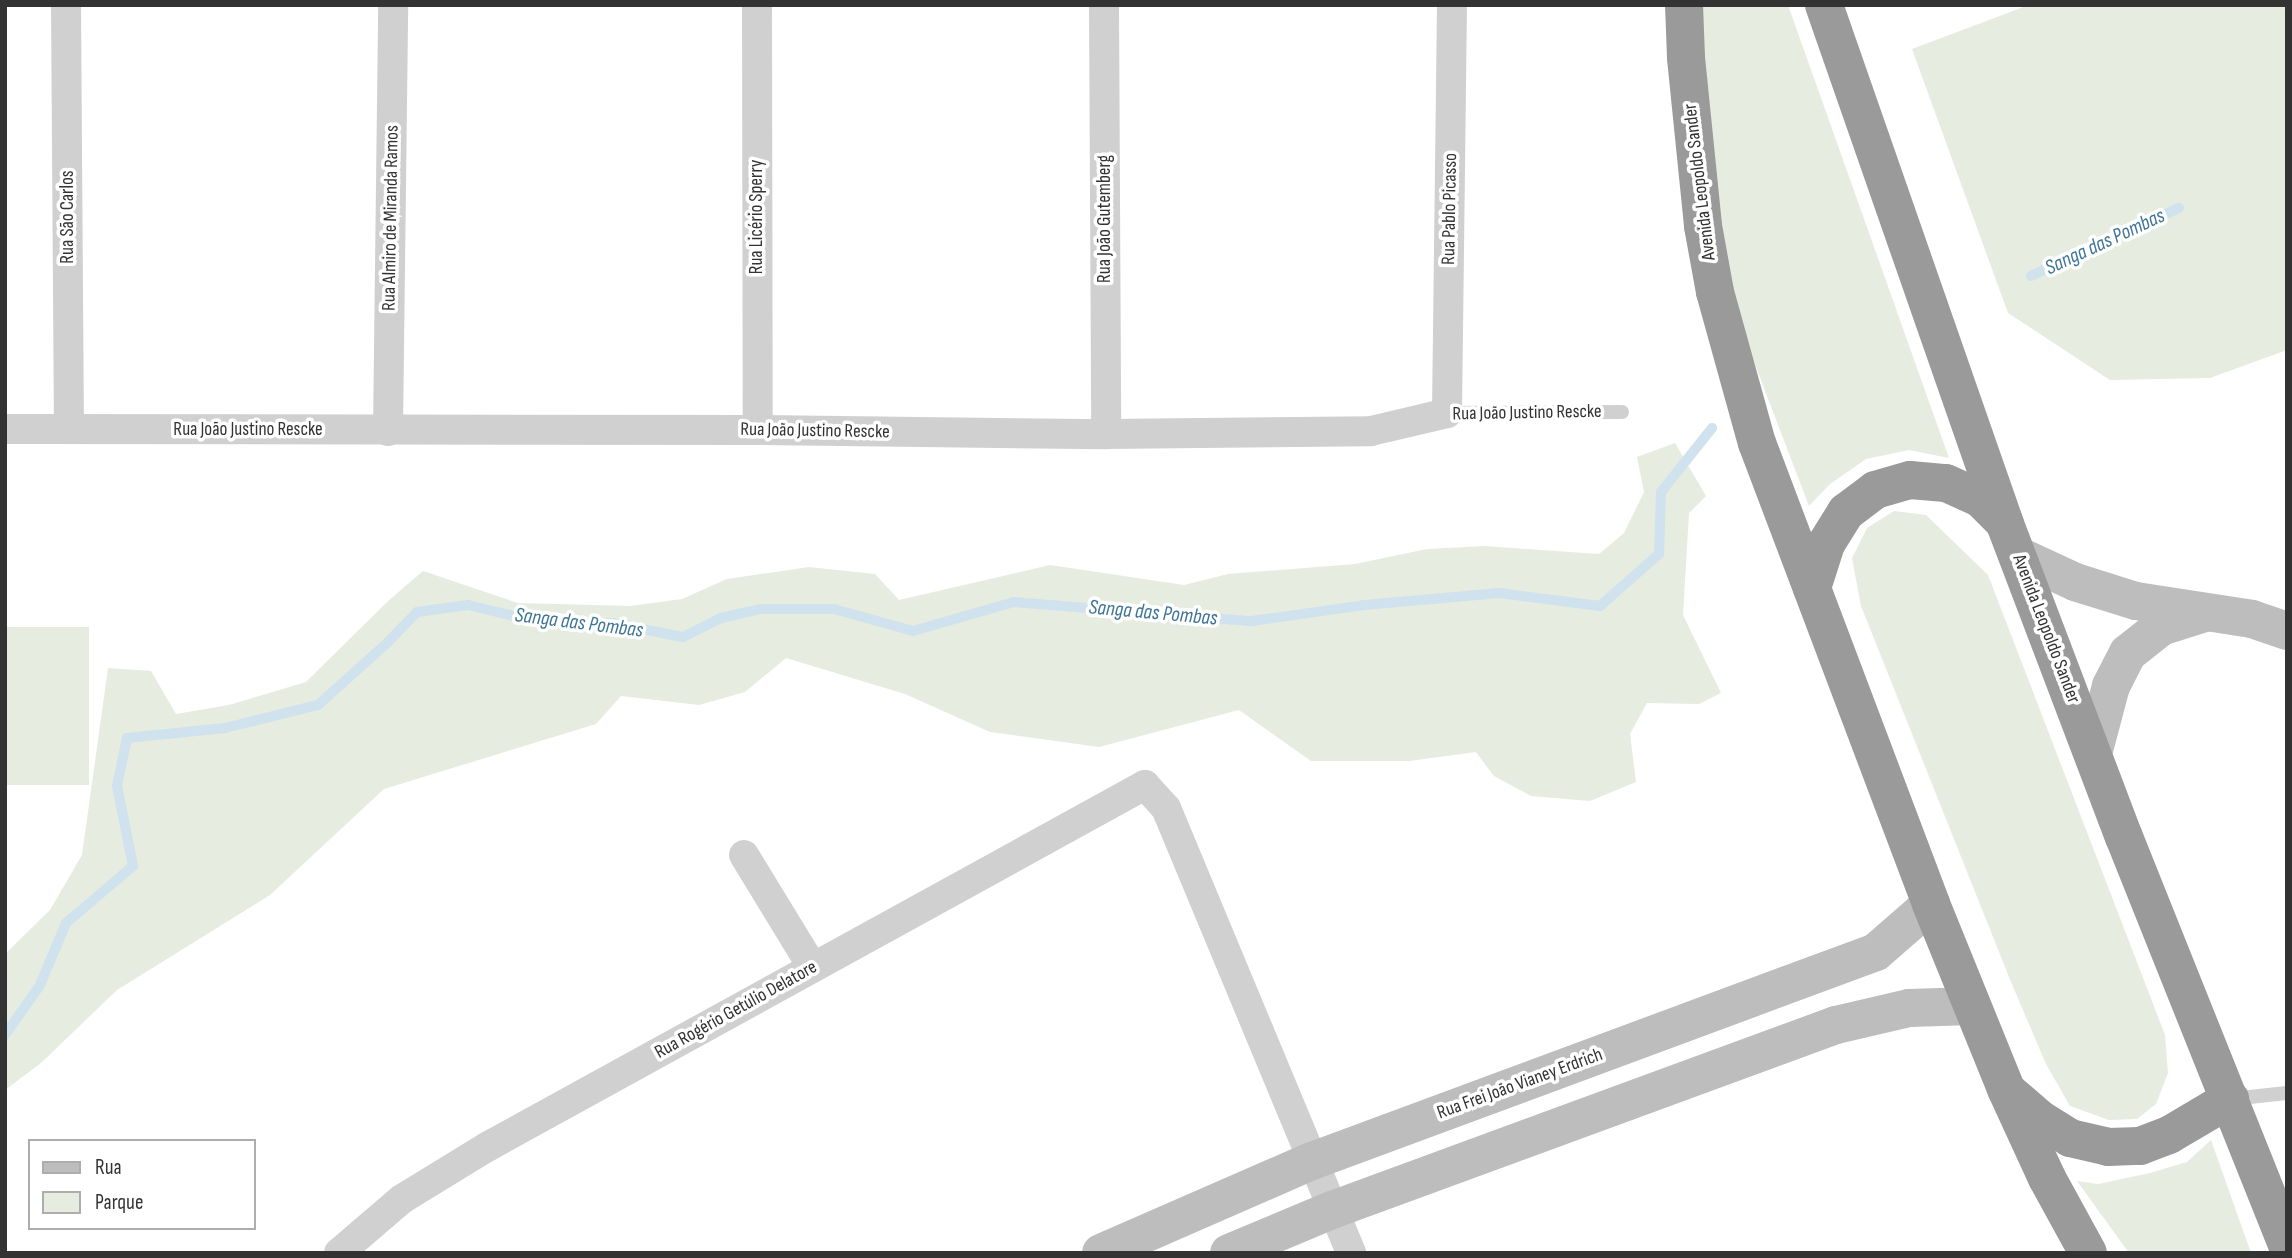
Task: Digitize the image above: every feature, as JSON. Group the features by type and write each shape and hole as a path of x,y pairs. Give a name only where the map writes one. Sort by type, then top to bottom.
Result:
{"highway":[{"name":"Avenida Leopoldo Sander","path":"1684,5 1686,58 1703,226 1715,292 1757,443 1972,1006 2046,1178 2088,1253"},
{"name":"Avenida Leopoldo Sander","path":"1824,5 2012,540 2093,754 2287,1245"},
{"path":"1812,588 1826,544 1846,512 1875,490 1910,480 1946,483 1980,498 2012,540"},
{"path":"2006,1089 2040,1119 2070,1138 2108,1147 2140,1146 2169,1135 2230,1099"}],"street":[{"name":"Rua São Carlos","path":"66,5 69,429"},
{"name":"Rua Almiro de Miranda Ramos","path":"388,431 393,5"},
{"name":"Rua Licério Sperry","path":"757,5 758,430"},
{"name":"Rua João Gutemberg","path":"1104,5 1106,434"},
{"name":"Rua Pablo Picasso","path":"1447,413 1452,5"},
{"name":"Rua João Justino Rescke","path":"5,429 758,430 1106,434 1371,431 1447,413"},
{"path":"2012,540 2075,582 2124,597 2204,613 2252,619 2287,631"},
{"path":"2093,754 2111,686 2128,653 2161,627 2204,613"},
{"name":"Rua Rogério Getúlio Delatore","path":"339,1253 402,1199 487,1147 1145,786 1166,808 1312,1161"},
{"path":"744,855 813,968"},
{"name":"Rua Frei João Vianey Erdrich","path":"1101,1253 1312,1161 1876,952 1931,904"},
{"path":"1229,1253 1332,1210 1836,1025 1909,1008 1972,1006"},
{"path":"1312,1161 1350,1253"}],"lane":[{"name":"Rua João Justino Rescke","path":"1447,413 1622,412"},
{"path":"2230,1099 2287,1093"}],"green space":[{"path":"1702,5 1788,5 1949,458 1909,450 1866,459 1830,484 1809,506 1743,333 1727,273 1707,118"},
{"path":"2029,5 2287,5 2287,350 2210,378 2110,380 2008,313 1912,49"},
{"path":"1675,443 1706,496 1689,513 1683,615 1721,693 1699,704 1647,703 1630,734 1636,782 1590,801 1531,796 1494,776 1476,752 1409,761 1311,761 1239,710 1099,747 990,732 905,694 786,658 745,692 699,705 621,696 596,724 384,789 270,895 117,990 41,1063 5,1090 5,954 50,910 82,855 108,668 151,671 176,714 229,705 306,682 387,602 423,571 518,603 630,606 682,599 727,579 809,567 875,574 899,600 1050,565 1184,585 1228,574 1355,564 1427,549 1485,546 1599,554 1624,533 1644,492 1637,457"},
{"path":"1894,511 1926,515 1988,575 2165,1035 2168,1073 2156,1104 2137,1119 2109,1120 2070,1106 2046,1064 2011,982 1861,606 1852,558 1867,528"},
{"path":"5,627 89,627 89,785 5,785"},
{"path":"2211,1140 2251,1253 2129,1253 2077,1181 2098,1184 2187,1162"}],"waterway":[{"name":"Sanga das Pombas","path":"2031,276 2179,208"},
{"name":"Sanga das Pombas","path":"5,1035 40,985 66,923 133,866 117,786 127,738 225,728 318,705 417,612 468,605 543,623 612,623 683,637 721,618 761,609 834,609 913,631 1014,602 1252,621 1364,605 1499,593 1600,606 1659,554 1661,492 1712,428"}]}
